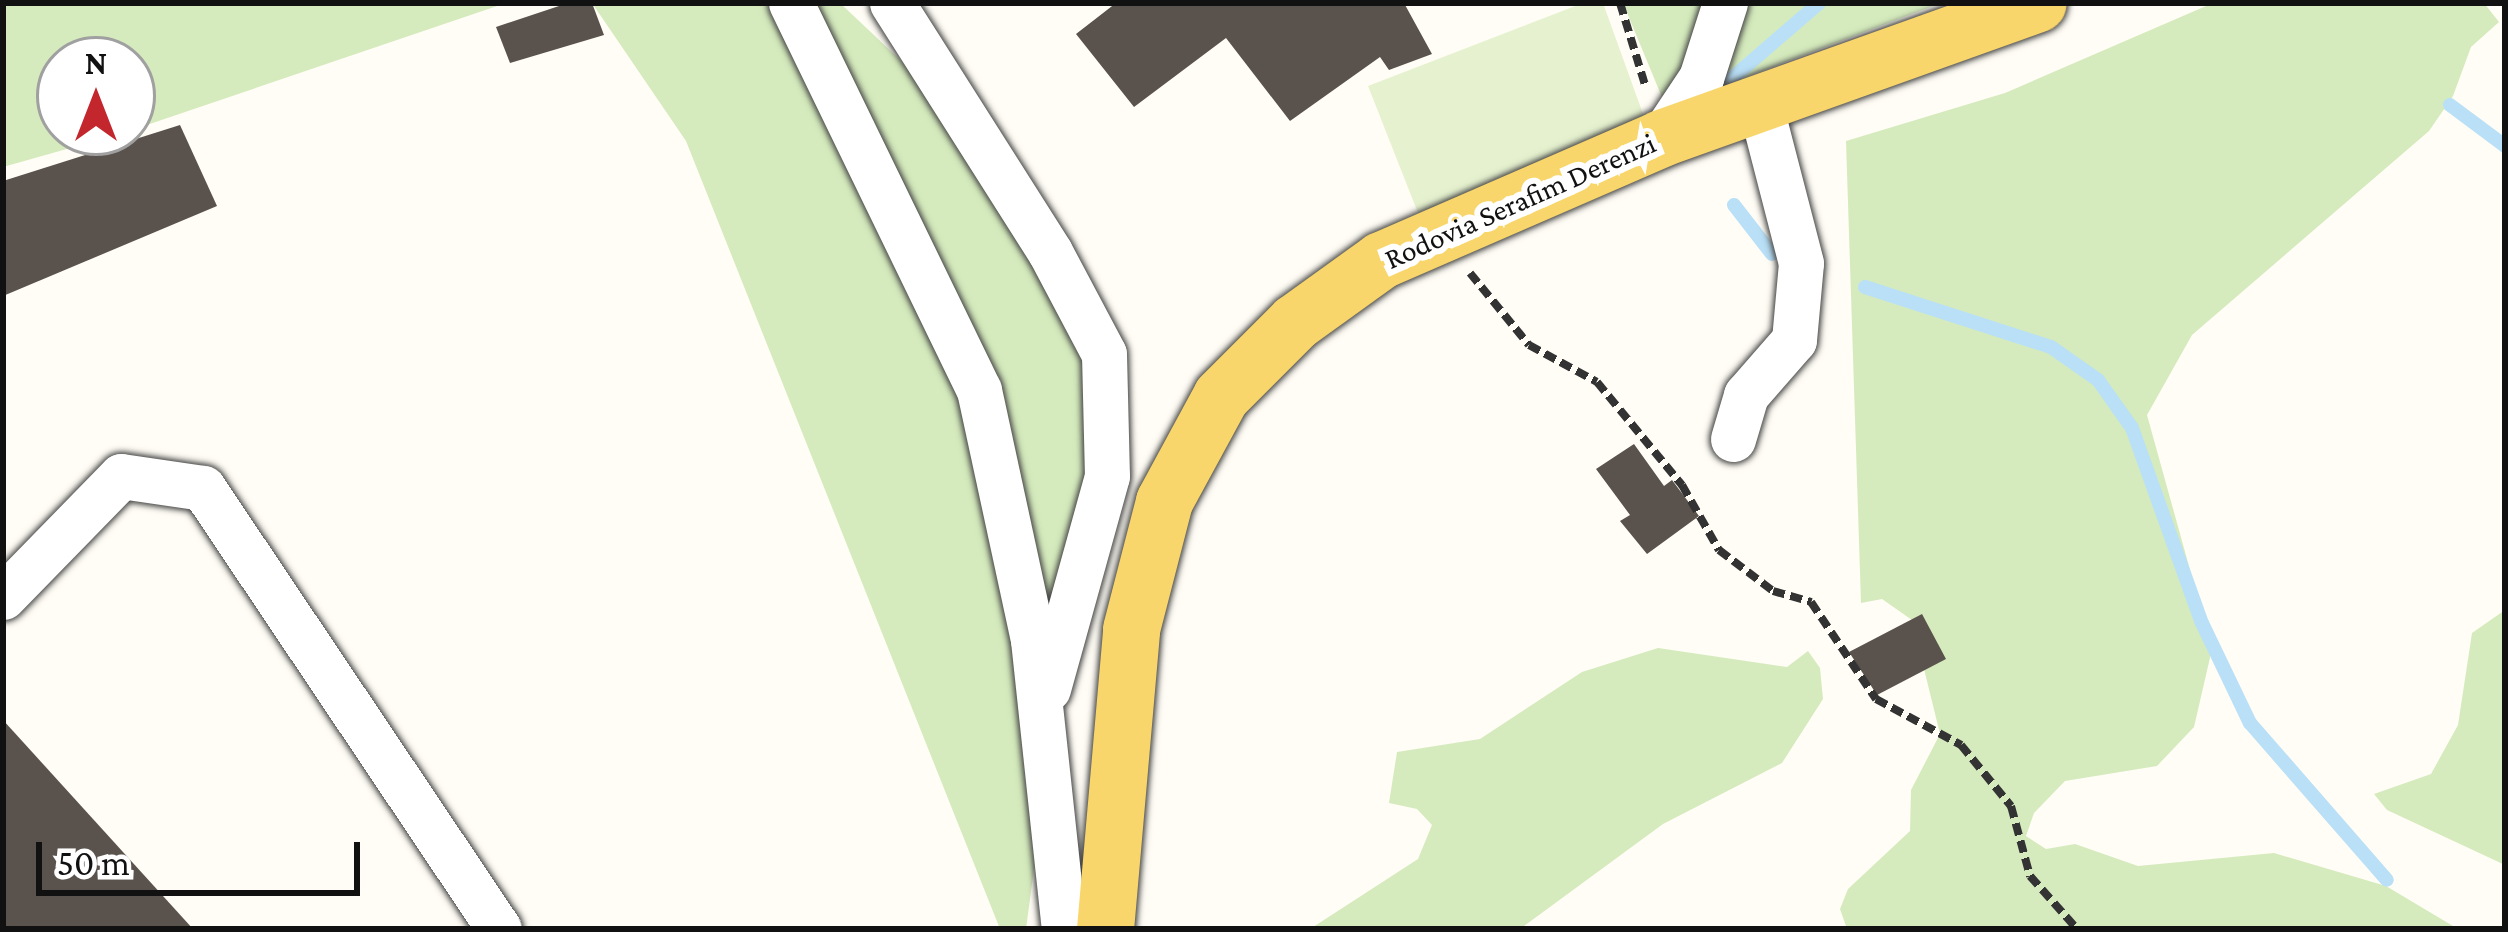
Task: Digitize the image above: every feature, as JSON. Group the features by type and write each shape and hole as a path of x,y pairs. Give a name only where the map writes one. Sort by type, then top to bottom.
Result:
{"main road":[{"name":"Rodovia Serafim Derenzi","path":"1105,929 1131,629 1164,501 1221,396 1295,322 1381,260 1661,138 1761,108 2038,3"}],"street":[{"path":"791,3 980,390 1008,500 1041,715 1064,929"},
{"path":"892,3 1050,252 1104,354 1107,476 1041,715"},
{"path":"1661,138 1701,78 1725,3"},
{"path":"1733,439 1746,394 1794,340 1801,263 1761,108"},
{"path":"3,597 121,476 203,488 499,929"}],"path":[{"path":"1620,3 1661,138"},
{"path":"1443,236 1529,344 1597,382 1682,485 1719,550 1773,592 1811,602 1876,699 1960,745 2011,806 2030,876 2077,929"}],"green space":[{"path":"3,3 506,3 156,122 156,36 36,36 36,156 42,156 3,167"},
{"path":"592,3 840,3 949,106 1098,388 1026,929 1000,929 686,141"},
{"path":"1583,3 1603,3 1647,125 1418,213 1368,86"},
{"path":"1623,3 1941,3 1666,107"},
{"path":"2213,3 2484,3 2499,22 2471,47 2453,96 2429,131 2192,335 2147,415 2212,649 2194,727 2157,766 2065,781 2034,813 2026,836 2046,849 2075,844 2138,866 2274,853 2386,886 2458,929 1847,929 1840,909 1848,889 1910,831 1911,790 1940,734 1912,620 1882,599 1861,603 1846,141 2005,93"},
{"path":"2505,610 2505,865 2387,810 2374,794 2431,774 2458,725 2472,633"},
{"path":"1658,648 1787,667 1808,651 1820,668 1823,699 1782,763 1663,824 1520,929 1310,929 1418,859 1432,825 1417,809 1389,803 1397,752 1480,739 1582,672"}],"building":[{"path":"568,3 592,3 604,35 510,63 496,27"},
{"path":"1116,3 1404,3 1432,54 1389,70 1380,57 1290,121 1226,38 1134,107 1076,34"},
{"path":"180,125 217,206 3,296 3,181 82,156 156,156 156,133"},
{"path":"1634,444 1664,486 1672,480 1699,516 1647,554 1620,521 1630,515 1596,469"},
{"path":"1922,614 1946,659 1877,695 1849,652"},
{"path":"3,720 193,929 3,929"}],"waterway":[{"path":"1716,92 1819,3"},
{"path":"2450,105 2505,146"},
{"path":"1734,205 1772,254"},
{"path":"1865,287 2051,347 2098,380 2132,428 2202,623 2250,723 2387,880"}]}
